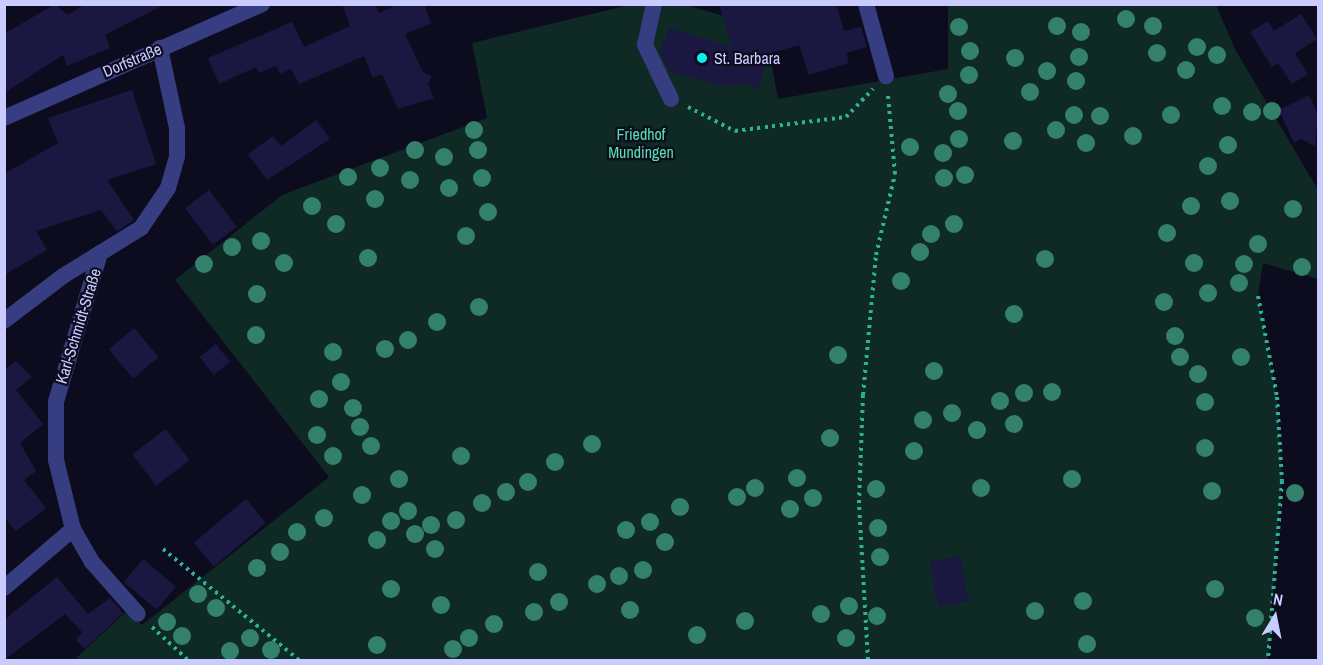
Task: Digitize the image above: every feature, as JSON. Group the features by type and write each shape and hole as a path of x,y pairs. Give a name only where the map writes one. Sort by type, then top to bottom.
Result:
{"street":[{"name":"Dorfstraße","path":"4,118 262,4"},
{"path":"654,4 645,45 671,99"},
{"path":"866,4 886,76"},
{"name":"Karl-Schmidt-Straße","path":"138,614 92,562 73,529 56,460 56,402 100,253 141,228 168,188 177,156 160,48"},
{"path":"4,321 100,253"},
{"path":"4,588 73,529"}],"path":[{"path":"671,99 735,131 846,117 886,76"},
{"path":"868,660 860,503 862,427 876,255 895,174 886,76"},
{"path":"1258,296 1277,397 1282,482 1268,660"},
{"path":"163,549 298,660"},
{"path":"138,614 188,660"}],"green space":[{"name":"Friedhof Mundingen","path":"629,5 686,5 765,28 778,99 948,69 948,5 1216,5 1235,49 1318,190 1318,279 1263,263 1258,296 1277,397 1282,481 1268,660 74,660 128,610 142,625 329,477 175,280 282,195 487,118 472,43"}],"building":[{"path":"55,4 67,15 86,4 165,4 105,35 110,48 67,66 63,55 4,93 4,34"},
{"path":"342,4 375,4 379,13 398,4 424,4 431,23 405,34 423,72 432,76 428,84 434,98 398,109 382,74 373,78 364,56 299,84 291,69 280,74 276,66 259,73 256,67 219,84 208,58 292,22 304,47 350,26"},
{"path":"719,4 836,4 844,31 861,27 867,47 846,53 849,63 809,75 799,45 768,54 759,88 743,83 725,87 669,71 660,51 669,28 732,47"},
{"path":"1301,14 1317,39 1295,53 1308,74 1292,84 1278,63 1272,67 1250,32 1268,21 1274,31"},
{"path":"132,90 156,164 107,180 134,220 117,231 101,210 36,231 47,250 4,275 4,174 58,143 48,118"},
{"path":"1309,95 1318,114 1315,146 1301,139 1294,143 1279,110"},
{"path":"316,120 330,139 267,180 248,154 273,136 281,146"},
{"path":"209,190 237,227 213,245 185,208"},
{"path":"134,328 158,357 133,378 109,349"},
{"path":"216,344 230,362 214,375 199,357"},
{"path":"16,361 32,377 16,390 43,424 20,443 36,471 24,480 46,508 16,531 4,517 4,371"},
{"path":"166,429 189,460 156,485 132,454"},
{"path":"246,499 266,523 214,566 194,543"},
{"path":"960,556 969,601 938,607 930,562"},
{"path":"143,559 176,587 157,610 124,582"},
{"path":"57,577 88,614 110,598 123,613 85,649 76,640 82,632 65,614 4,660 4,620"}],"place":[{"name":"St. Barbara","path":"702,58"}]}
